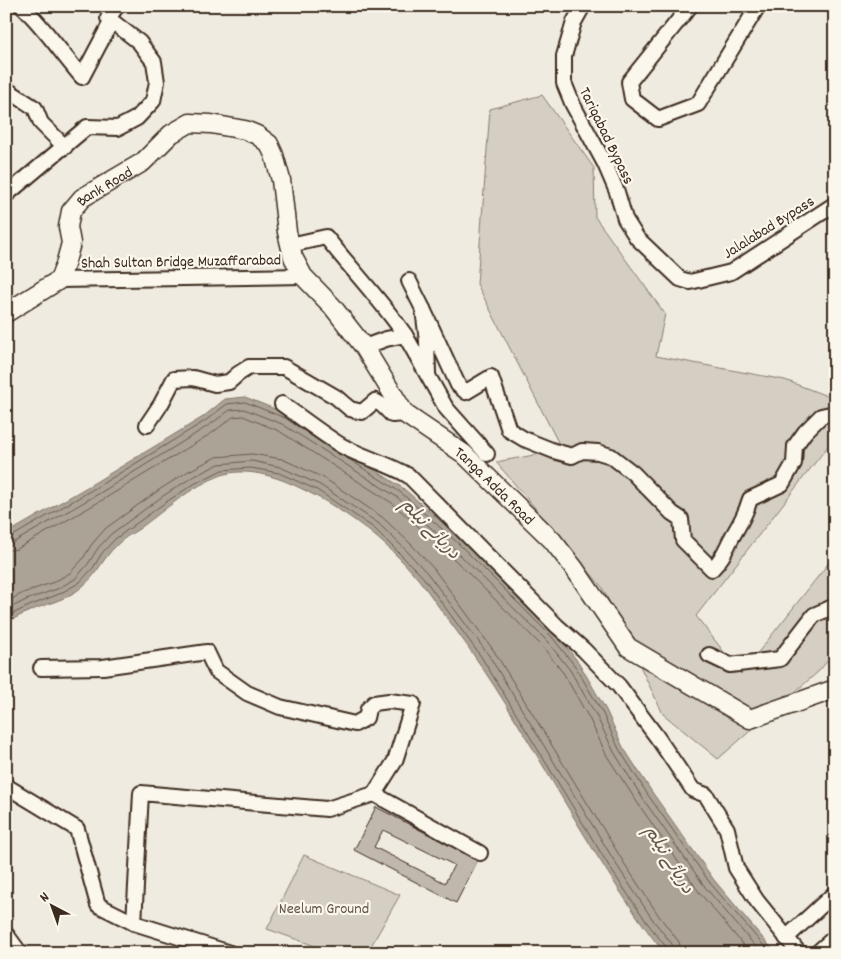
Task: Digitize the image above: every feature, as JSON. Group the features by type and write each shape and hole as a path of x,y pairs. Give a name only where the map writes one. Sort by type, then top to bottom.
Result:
{"main road":[{"name":"Bank Road","path":"59,280 66,265 71,243 68,227 71,211 82,198 143,162 171,134 190,123 211,124 245,130 257,135"},
{"name":"Tanga Adda Road","path":"257,135 269,144 274,155 281,180 290,245 293,257 303,276 332,306 364,346 405,414 464,454 552,540 574,568 628,647 750,719 834,688"},
{"path":"6,313 59,280"}],"street":[{"path":"22,6 39,22 82,77 110,24"},
{"path":"6,195 87,127 118,128 137,118 153,101 158,82 154,62 139,42 108,18 117,6"},
{"name":"Tariqabad Bypass","path":"583,6 574,22 564,56 564,83 573,105 605,164 617,192 624,220 637,238 658,259 680,279 690,282"},
{"path":"690,6 628,82 632,99 658,119 698,104 758,6"},
{"path":"6,89 35,108 41,123 64,147"},
{"name":"Jalalabad Bypass","path":"690,282 731,272 835,204"},
{"path":"290,245 326,236 359,279 384,305 405,335 446,408 487,454"},
{"name":"Shah Sultan Bridge Muzaffarabad","path":"59,280 303,276"},
{"path":"409,282 458,385 466,392 491,377 509,430 524,439 572,456 582,451 598,452 611,456 633,473 681,519 684,540 712,569 720,561 731,538 746,515 750,499 782,484 794,463 794,446 821,416 835,413"},
{"path":"423,310 428,341 428,378"},
{"path":"364,346 405,335"},
{"path":"147,425 174,379 193,378 214,384 230,382 249,367 284,367 336,397 350,410 362,412 375,402 382,405 392,415 405,414"},
{"path":"282,404 342,446 367,458 396,468 409,476 619,686 657,737 692,790 706,795 727,829 736,868 757,902 799,953"},
{"path":"709,655 730,665 780,659 814,616 835,606"},
{"path":"41,668 103,668 207,652 216,671 248,693 280,707 355,724 366,718 368,709 374,703 389,701 413,704 395,761 374,794 327,809 141,794 134,923"},
{"path":"6,786 77,830 98,905 134,923 193,947 230,953"},
{"path":"374,794 480,853"},
{"path":"786,938 835,893"},
{"path":"6,934 20,953"},
{"path":"820,953 819,951 835,937"}],"green space":[{"path":"542,95 594,168 595,217 665,314 656,356 785,380 835,399 835,437 696,616 741,674 835,555 835,652 819,671 718,759 663,714 602,587 496,462 562,450 477,284 490,109"},
{"name":"Neelum Ground","path":"304,855 400,895 367,953 335,953 267,929"}],"water":[{"name":"دریائے نیلم","path":"245,397 287,414 403,488 461,539 556,634 579,663 606,710 623,747 652,792 714,880 777,953 664,953 608,873 481,666 419,580 378,538 363,526 330,504 288,482 260,474 240,472 222,475 200,485 121,541 111,551 88,582 77,590 6,623 6,534 203,417 225,399"}],"building":[{"path":"376,807 478,860 456,903 354,850","holes":["383,830 454,865 445,883 374,847"]}]}
